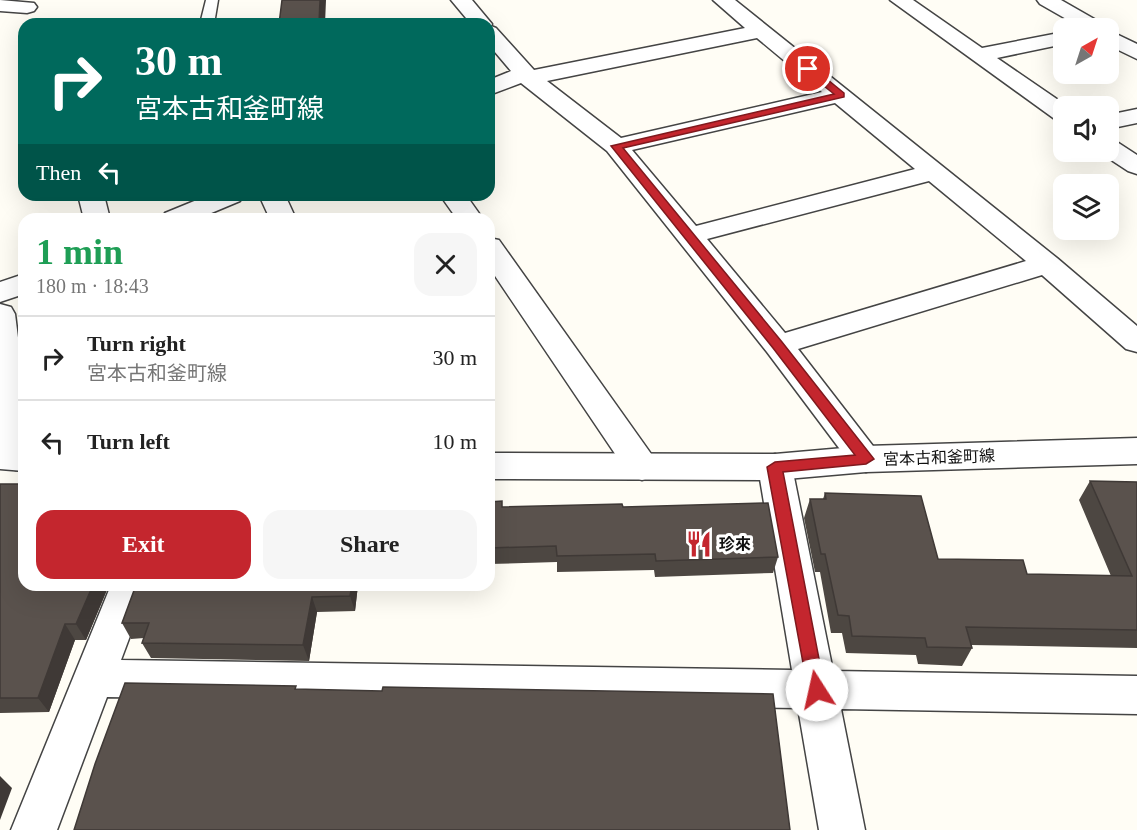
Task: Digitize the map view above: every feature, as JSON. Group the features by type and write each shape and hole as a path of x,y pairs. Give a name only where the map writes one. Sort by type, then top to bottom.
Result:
{"street":[{"path":"723,0 1047,264 1137,342"},
{"path":"900,0 1053,107"},
{"path":"1047,0 1078,18"},
{"path":"470,2 479,18"},
{"path":"0,5 27,7"},
{"path":"495,86 527,75 760,31"},
{"path":"495,39 527,75 616,146 778,345 866,459"},
{"path":"979,55 1053,40"},
{"path":"1119,42 1137,53"},
{"path":"616,146 841,95"},
{"path":"1119,120 1137,116"},
{"path":"1119,154 1137,166"},
{"path":"688,236 934,172"},
{"path":"188,213 217,201"},
{"path":"495,255 642,467"},
{"path":"778,345 1047,264"},
{"path":"0,293 18,286"},
{"path":"0,314 14,457"},
{"name":"宮本古和釜町線","path":"495,466 775,467 866,459 1137,451"},
{"path":"775,467 842,830"},
{"path":"34,830 128,591"},
{"path":"94,678 1137,695"}],"lane":[{"path":"208,18 212,0"}],"building":[{"path":"282,0 320,0 319,18 280,18"},
{"path":"1090,481 1137,482 1137,630 966,627 972,648 927,647 925,638 852,636 849,616 838,615 825,554 821,554 810,499 826,499 825,493 921,496 938,559 1023,560 1027,574 1132,576"},
{"path":"0,484 18,484 18,591 90,591 76,624 65,624 38,698 0,698"},
{"path":"502,501 502,507 622,504 623,507 768,503 778,557 656,561 655,554 557,556 556,546 495,548 495,502"},
{"path":"134,591 351,591 350,596 312,597 303,645 142,643 149,623 122,623"},
{"path":"125,683 296,686 295,689 382,691 383,687 773,694 790,830 74,830"}],"place":[{"name":"珍來","path":"699,544"}],"route":[{"path":"808,69 841,95 616,146 778,345 866,459 775,467 817,690"}]}
